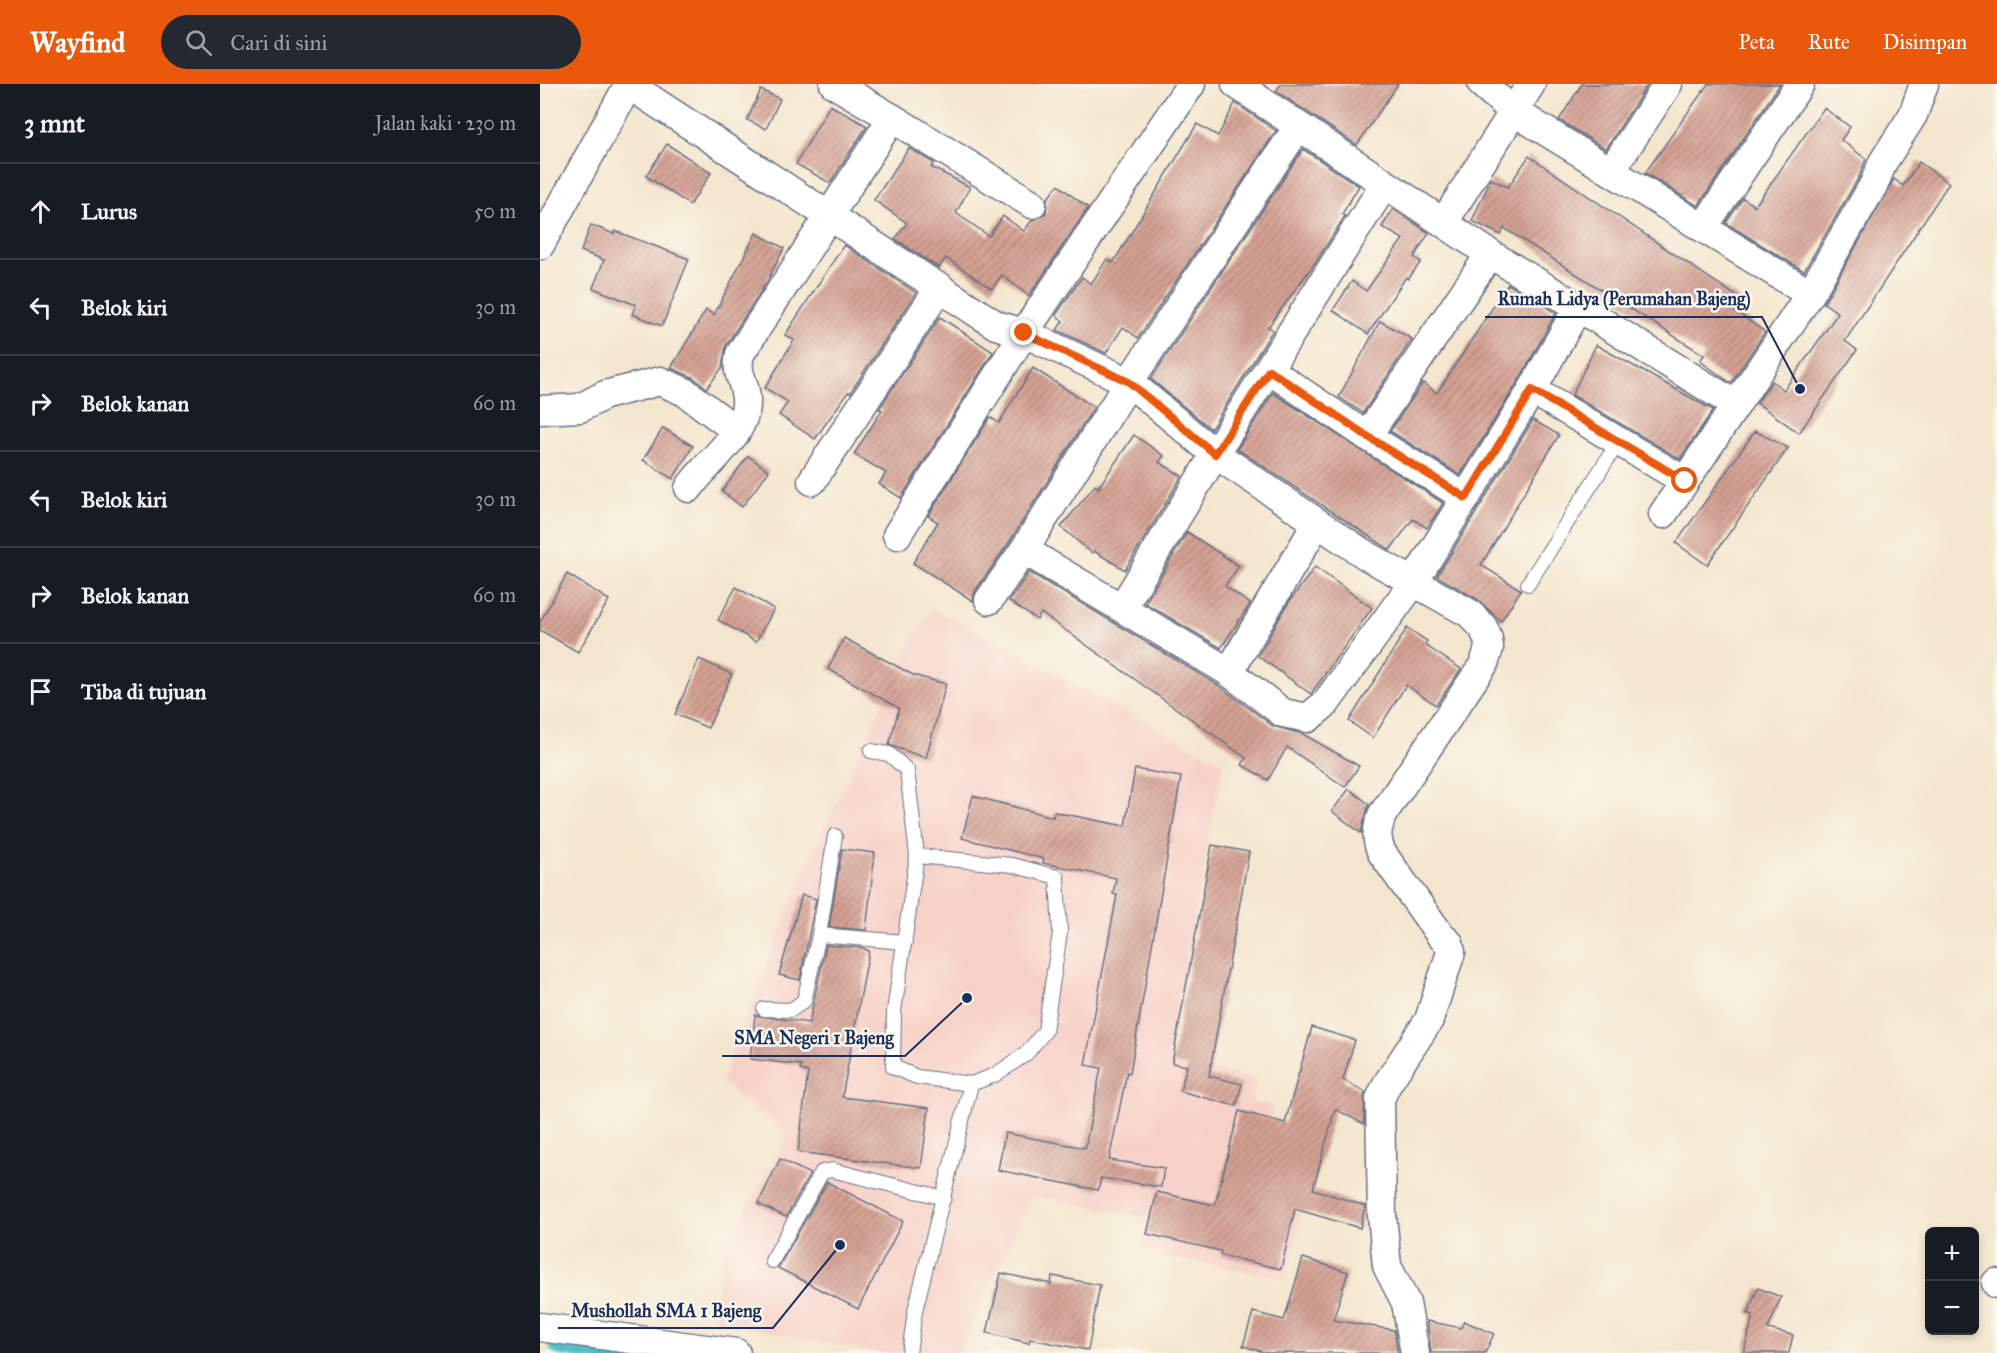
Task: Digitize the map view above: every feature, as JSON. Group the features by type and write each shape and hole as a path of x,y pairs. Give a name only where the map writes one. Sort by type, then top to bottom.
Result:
{"street":[{"path":"540,245 629,84 996,325 1024,333 1129,382 1215,454 1317,523 1413,583 1469,613 1483,627 1490,648 1484,663 1382,815 1377,827 1377,841 1382,853 1441,936 1449,943 1450,952 1429,1020 1387,1084 1380,1099 1380,1168 1385,1249 1391,1278 1406,1303 1415,1353"},
{"path":"834,84 1032,204"},
{"path":"897,535 1024,333 1191,84"},
{"path":"1236,84 1490,254 1736,405"},
{"path":"1482,84 1513,111 1810,294"},
{"path":"1444,222 1531,84"},
{"path":"1611,171 1668,84"},
{"path":"1703,228 1800,84"},
{"path":"1663,514 1810,294 1874,184 1883,162 1913,115 1924,84"},
{"path":"689,488 700,471 737,431 746,400 737,367 740,354 892,118"},
{"path":"989,600 1024,550 1129,382 1298,127"},
{"path":"1122,608 1215,454 1384,185"},
{"path":"1367,436 1490,254"},
{"path":"812,481 940,287"},
{"path":"1024,550 1229,672 1283,713 1308,718 1326,703 1413,583 1532,390 1578,308"},
{"path":"1269,370 1367,436 1466,498"},
{"path":"540,410 580,408 605,395 660,381 685,392 737,431"},
{"path":"1532,390 1685,481"},
{"path":"1229,672 1317,523"},
{"path":"540,1327 736,1353"}],"lane":[{"path":"1528,584 1619,441"},
{"path":"871,751 889,754 907,770 917,856 894,1011 893,1067 917,1077 971,1084 995,1075 1026,1054 1046,1031 1060,933 1057,877 1012,865 917,856"},
{"path":"764,1009 791,1010 804,1000 819,935 835,836"},
{"path":"819,935 905,942"},
{"path":"909,1353 915,1311 971,1084"},
{"path":"772,1261 822,1172 832,1170 944,1198"}],"shaded area":[{"path":"934,609 1223,763 1167,1061 1255,1077 1252,1102 1273,1105 1253,1202 1302,1214 1286,1279 1140,1252 1150,1218 1032,1196 959,1353 878,1353 715,1322 722,1253 788,1135 721,1081 806,868 916,631"}],"building":[{"path":"1281,84 1398,84 1357,145 1276,91"},
{"path":"1582,84 1648,84 1606,149 1559,120"},
{"path":"1708,84 1780,84 1698,206 1645,173"},
{"path":"761,90 780,99 766,129 747,120"},
{"path":"1235,103 1276,131 1138,338 1123,327 1106,353 1057,330 1063,321 1056,315 1082,277 1091,284 1107,259 1113,263 1197,124 1218,136"},
{"path":"830,105 867,126 830,183 796,164"},
{"path":"1824,108 1850,127 1841,140 1866,159 1859,177 1804,271 1726,223 1743,198 1755,206"},
{"path":"667,144 711,173 690,205 646,176"},
{"path":"909,148 934,163 931,167 970,187 956,213 989,236 1003,216 1024,231 1032,220 1046,213 1047,199 1058,185 1088,208 1029,296 1002,275 992,289 946,258 939,268 895,239 907,223 874,200"},
{"path":"1303,149 1359,186 1342,214 1345,216 1319,257 1268,327 1273,330 1211,429 1151,379"},
{"path":"1529,156 1739,298 1732,309 1765,332 1731,383 1700,361 1704,355 1504,228 1501,235 1472,221 1491,179 1508,187"},
{"path":"1919,162 1949,183 1845,341 1857,350 1799,433 1757,403 1772,381 1784,390 1838,313 1824,303 1894,179 1903,186"},
{"path":"1393,209 1429,233 1414,257 1421,262 1408,279 1406,277 1368,334 1333,310 1352,281 1366,291 1403,239 1382,227"},
{"path":"591,225 614,234 615,231 689,259 662,326 632,314 636,305 593,288 604,260 581,251"},
{"path":"756,233 784,248 767,282 726,345 722,368 707,388 692,377 671,368 706,310 714,315"},
{"path":"844,245 916,293 850,393 848,392 815,439 779,415 788,402 765,388 794,340 785,335"},
{"path":"1508,284 1556,313 1518,382 1460,475 1390,431 1423,383 1437,393"},
{"path":"940,317 993,352 901,498 879,484 886,473 854,454 882,410 879,409"},
{"path":"1380,321 1412,339 1363,413 1339,397"},
{"path":"1596,345 1713,410 1680,459 1572,395"},
{"path":"1033,368 1094,407 1010,541 975,591 973,601 913,563 938,522 928,516 990,417 999,423"},
{"path":"1273,393 1443,503 1427,528 1413,519 1390,550 1237,449"},
{"path":"1533,420 1559,435 1481,565 1521,590 1501,621 1477,599 1437,576"},
{"path":"663,428 693,446 673,479 643,460"},
{"path":"1755,431 1788,448 1707,565 1676,543"},
{"path":"1134,435 1164,456 1159,462 1182,476 1125,570 1094,551 1092,553 1061,527 1095,485 1098,488"},
{"path":"748,456 769,471 742,507 722,491"},
{"path":"1187,532 1239,566 1225,586 1250,604 1221,648 1145,603"},
{"path":"1315,567 1372,608 1311,694 1258,656 1289,602"},
{"path":"1029,572 1218,685 1273,726 1303,734 1359,766 1345,787 1287,747 1268,780 1242,765 1246,758 1041,613 1037,620 1009,601"},
{"path":"567,574 609,600 578,652 540,630 540,622"},
{"path":"736,587 774,609 756,642 718,620"},
{"path":"1407,628 1427,641 1425,645 1461,669 1436,705 1406,685 1373,738 1349,721"},
{"path":"844,638 913,675 946,684 926,758 889,745 899,708 828,669"},
{"path":"699,659 732,674 708,728 675,714"},
{"path":"1135,769 1181,777 1130,1073 1127,1072 1109,1160 1164,1168 1161,1187 1101,1178 1098,1190 998,1170 1005,1133 1085,1148 1101,1068 1085,1065 1117,895 1113,894 1116,878 1043,863 1044,859 962,838 973,796 1053,817 1054,812 1125,826"},
{"path":"1349,789 1369,804 1361,833 1332,811"},
{"path":"1212,845 1249,852 1209,1076 1242,1084 1236,1106 1180,1091 1187,1066 1172,1063"},
{"path":"842,849 875,853 866,930 829,927"},
{"path":"802,895 816,899 800,980 779,975"},
{"path":"826,945 863,948 869,951 842,1097 929,1108 921,1168 798,1152 808,1072 800,1070 801,1065 750,1059 755,1015 809,1023"},
{"path":"1312,1027 1355,1040 1343,1080 1365,1092 1364,1124 1335,1109 1313,1189 1365,1206 1360,1228 1295,1209 1281,1269 1220,1255 1221,1251 1147,1234 1157,1192 1215,1205 1239,1111 1285,1123"},
{"path":"780,1159 810,1174 786,1217 758,1204"},
{"path":"827,1182 903,1221 858,1309 778,1268"},
{"path":"1303,1258 1348,1272 1333,1320 1394,1330 1398,1353 1267,1353 1243,1346 1253,1312 1284,1320"},
{"path":"1001,1273 1051,1284 1052,1276 1100,1285 1088,1350 1030,1339 1029,1343 987,1333"},
{"path":"1758,1288 1781,1297 1768,1329 1793,1335 1789,1353 1744,1353 1753,1315 1748,1313"},
{"path":"1427,1321 1461,1328 1464,1321 1494,1334 1485,1353 1431,1353"}],"waterway":[{"path":"561,1343 623,1353"}],"place":[{"name":"Rumah Lidya (Perumahan Bajeng)","path":"1800,389"},
{"name":"SMA Negeri 1 Bajeng","path":"967,998"},
{"name":"Mushollah SMA 1 Bajeng","path":"840,1245"}],"route":[{"path":"1024,333 1129,382 1215,454 1269,370 1367,436 1466,498 1532,390 1685,481"}]}
